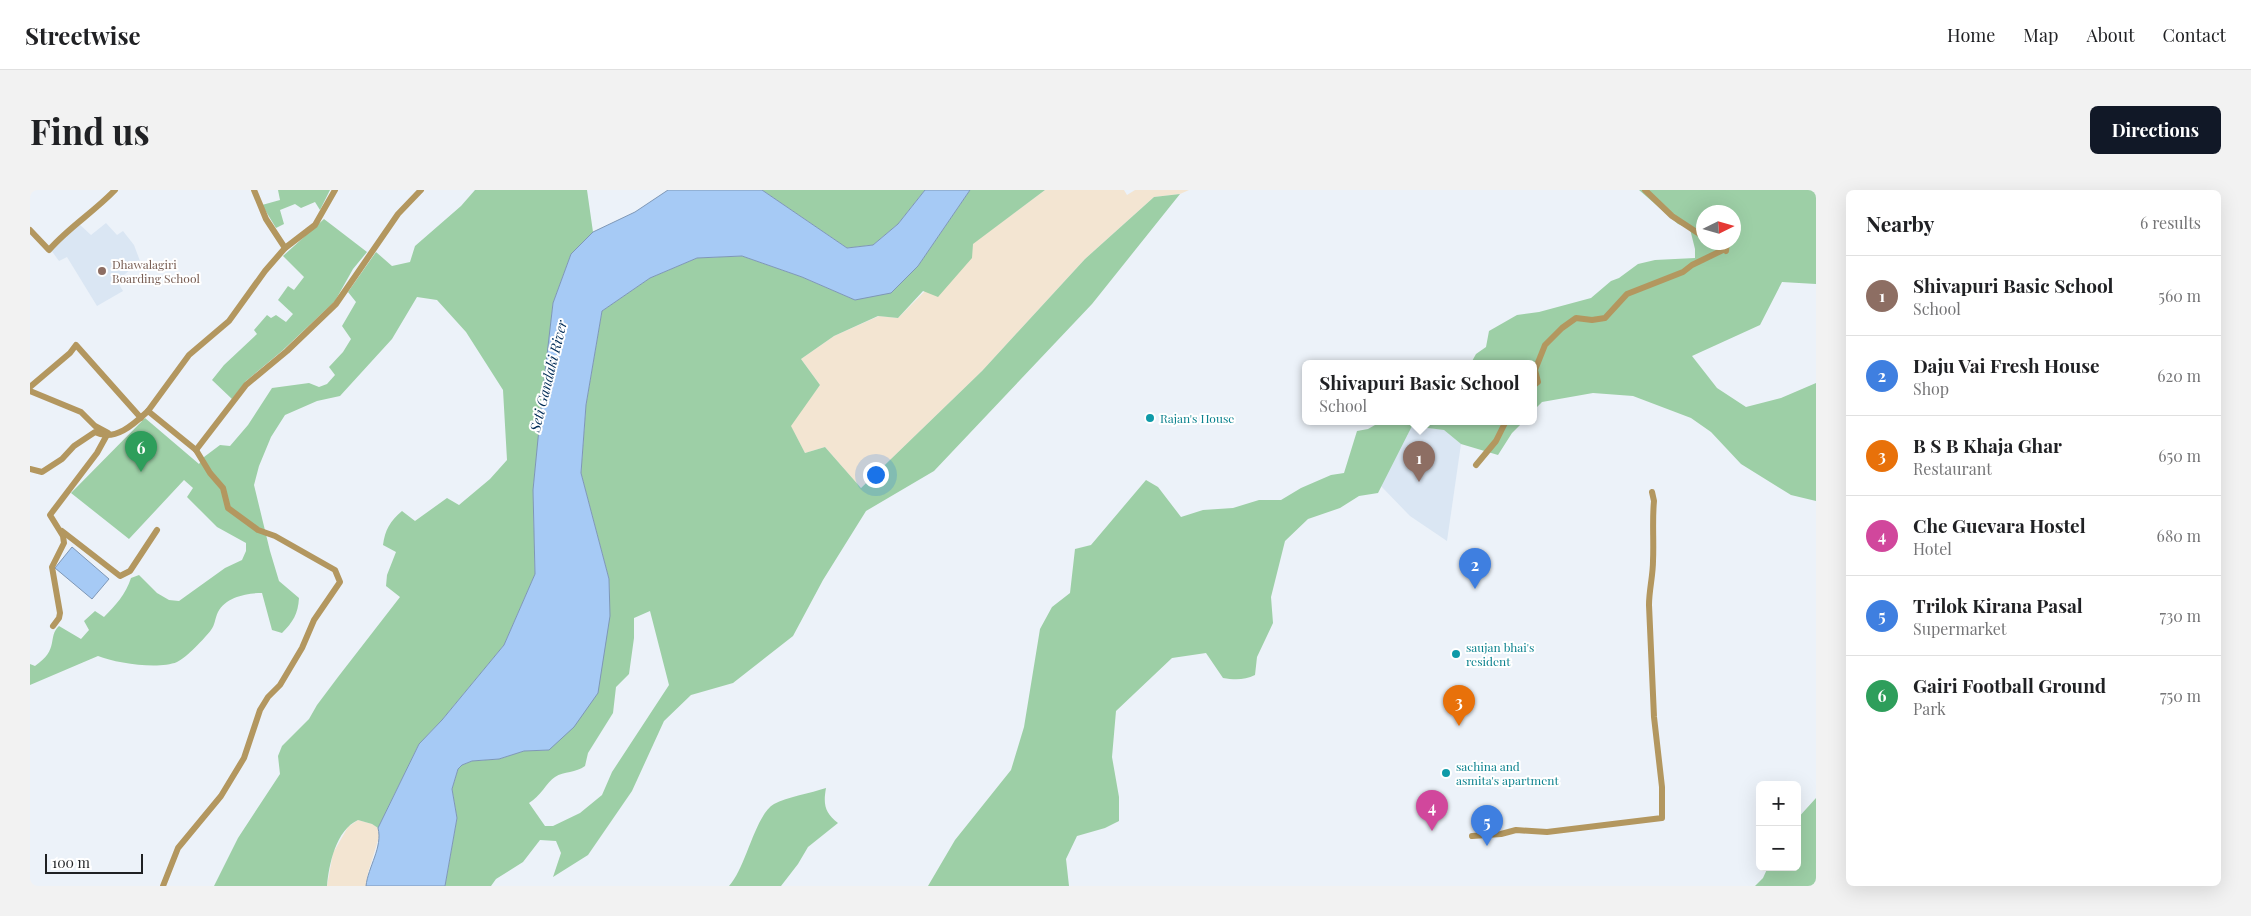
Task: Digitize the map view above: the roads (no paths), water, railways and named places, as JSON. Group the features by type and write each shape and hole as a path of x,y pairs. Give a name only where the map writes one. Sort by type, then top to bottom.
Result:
{"street":[{"path":"30,230 49,250 65,232 97,208 115,190"},
{"path":"254,190 266,219 285,248"},
{"path":"141,418 76,345 70,354 30,389 82,412 95,426 108,433 113,435 120,432 141,418 148,411 190,355 229,321 265,270 285,248 315,225 335,190"},
{"path":"196,450 246,385 336,304 398,214 421,190"},
{"path":"1644,190 1672,216 1696,232"},
{"path":"1537,365 1545,345 1562,328 1576,318 1592,320 1605,318 1626,294 1683,272 1692,265 1723,250"},
{"path":"148,411 196,450 210,473 223,488 228,508 258,530 275,536 335,570 340,582 314,620 302,648 280,686 268,698 260,710 244,758 221,796 178,848 163,886"},
{"path":"1476,465 1496,441 1504,425"},
{"path":"30,469 42,472 62,458 89,434 95,432 100,434 108,433"},
{"path":"53,626 60,613 52,567 64,543 63,536 50,514 106,440 108,433"},
{"path":"1472,836 1501,834 1516,830 1547,832 1662,818 1662,788 1654,717 1648,587 1652,576 1653,562 1654,501 1652,492"},
{"path":"59,528 120,576 130,571 157,530"}],"water":[{"name":"Seti Gandaki River","path":"668,190 762,190 847,248 873,245 898,224 925,190 970,190 918,266 891,293 855,300 802,277 742,256 697,258 650,278 602,311 586,405 581,473 609,579 610,616 598,693 574,727 549,750 524,751 499,759 472,761 458,769 452,789 457,818 445,886 366,886 379,842 378,828 419,744 442,720 504,645 535,574 533,490 542,398 553,303 571,254 593,232 635,212"},
{"path":"72,547 109,579 92,599 55,568"}],"place":[{"name":"Dhawalagiri Boarding School","path":"102,271"},
{"name":"Rajan's House","path":"1150,418"},
{"name":"Gairi Football Ground","path":"141,472"},
{"name":"Shivapuri Basic School","path":"1419,482"},
{"name":"Daju Vai Fresh House","path":"1475,589"},
{"name":"saujan bhai's resident","path":"1456,654"},
{"name":"B S B Khaja Ghar","path":"1459,726"},
{"name":"sachina and asmita's apartment","path":"1446,773"},
{"name":"Che Guevara Hostel","path":"1432,831"},
{"name":"Trilok Kirana Pasal","path":"1487,846"}]}
